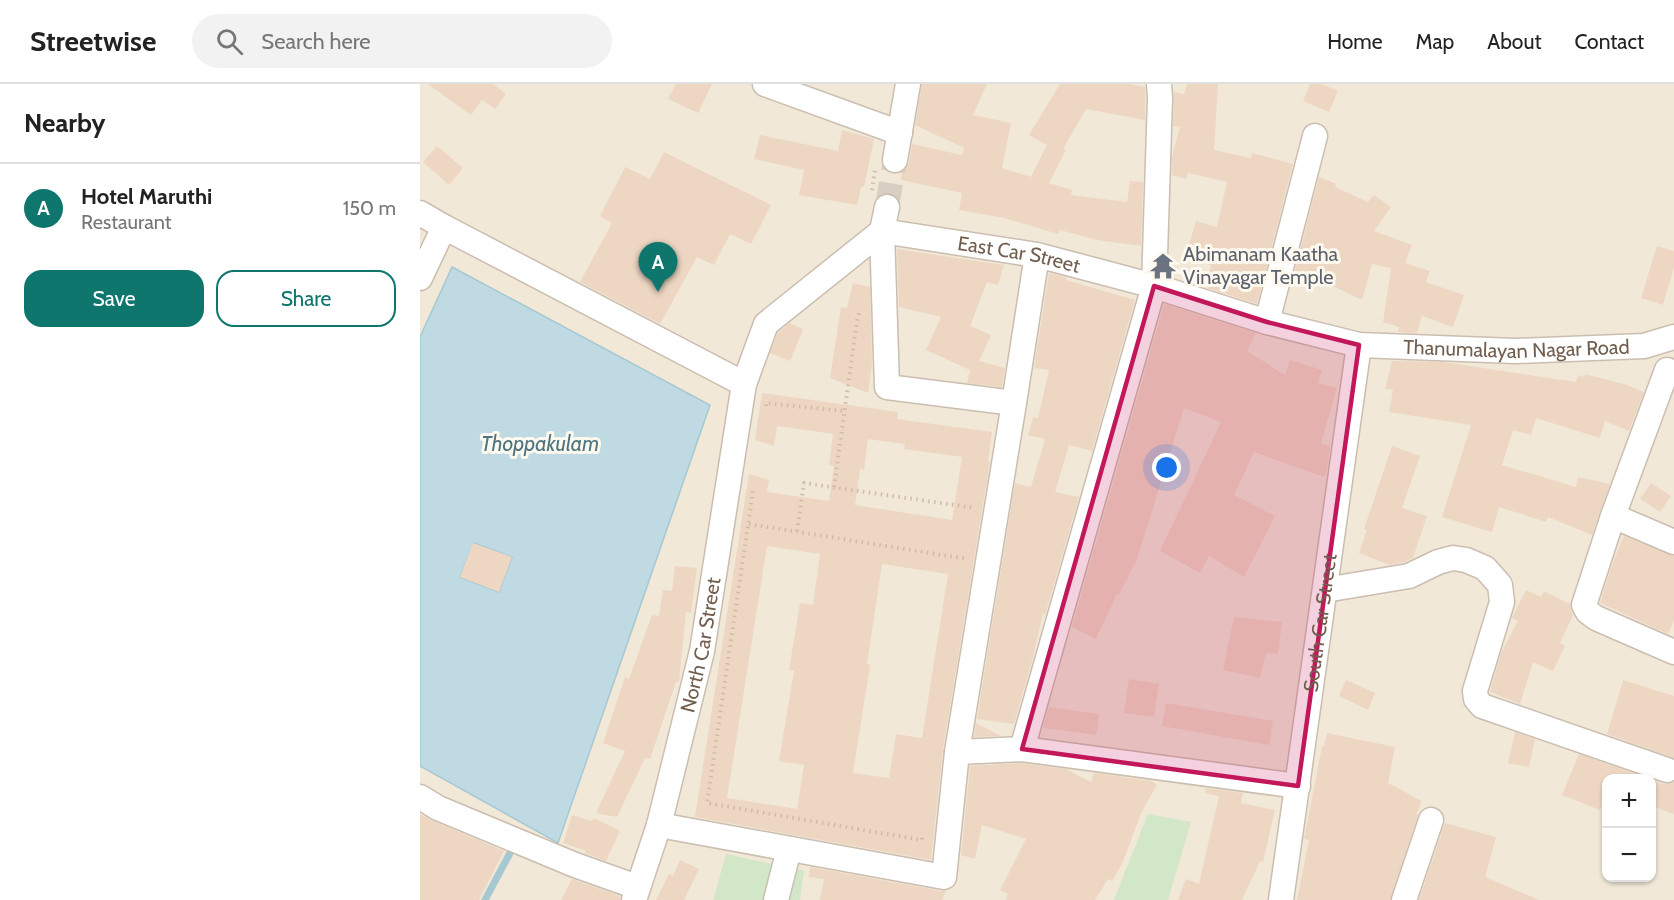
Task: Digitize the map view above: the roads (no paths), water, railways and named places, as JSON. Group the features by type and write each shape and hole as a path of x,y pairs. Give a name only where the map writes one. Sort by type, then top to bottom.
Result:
{"street":[{"path":"765,84 898,144 908,84"},
{"path":"1022,749 1154,286 1159,84"},
{"path":"1267,322 1315,136"},
{"path":"879,201 887,387 1014,403"},
{"path":"420,213 744,384 766,324 882,231"},
{"path":"420,278 444,227"},
{"name":"East Car Street","path":"882,231 1037,255 1154,286 1267,322 1359,345"},
{"path":"659,825 944,877 957,752 1037,255"},
{"name":"Thanumalayan Nagar Road","path":"1359,345 1515,351 1644,346 1674,337"},
{"name":"South Car Street","path":"1281,900 1359,345"},
{"path":"1644,346 1670,372 1613,516 1584,605 1588,612 1596,618 1674,652"},
{"name":"North Car Street","path":"635,894 659,825 702,651 744,384"},
{"path":"1613,516 1674,542"},
{"path":"1325,590 1409,576 1438,562 1454,558 1485,568 1500,585 1502,602 1475,690 1476,699 1482,706 1667,770"},
{"path":"957,752 1022,749 1298,786"},
{"path":"420,797 438,808 575,865 635,894"},
{"path":"1404,900 1431,820"},
{"path":"776,900 789,849"}],"water":[{"name":"Thoppakulam","path":"452,267 710,405 558,843 420,766 420,337","holes":["474,543 512,557 499,592 460,577"]}],"waterway":[{"path":"485,900 510,853"}],"tunnel":[{"path":"887,207 895,160"}],"place":[{"name":"Abimanam Kaatha Vinayagar Temple","path":"1163,266"},
{"name":"Hotel Maruthi","path":"658,292"}]}
